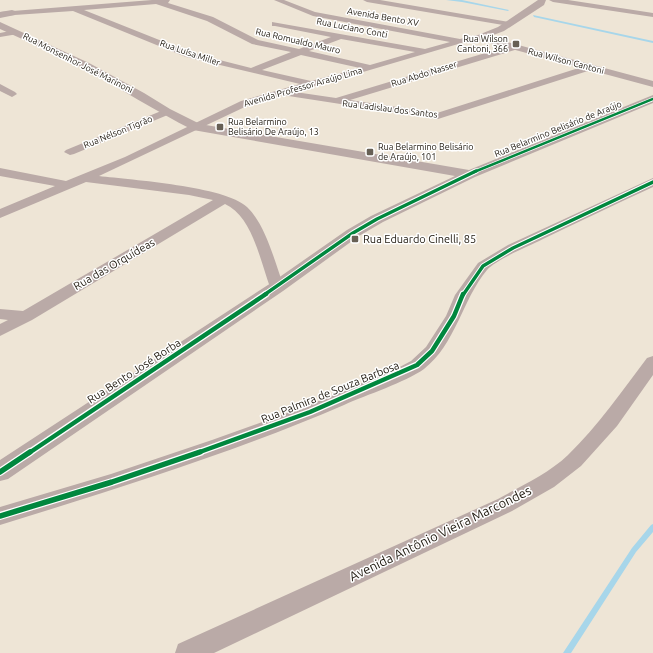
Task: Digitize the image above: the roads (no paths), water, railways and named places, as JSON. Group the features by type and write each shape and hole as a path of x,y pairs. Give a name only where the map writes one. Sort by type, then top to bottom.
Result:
{"street":[{"path":"5,14 66,0"},
{"path":"5,14 176,0"},
{"name":"Avenida Bento XV","path":"278,0 305,11 325,16 462,42"},
{"path":"367,0 509,24"},
{"name":"Avenida Professor Araújo Lima","path":"0,214 86,178 197,127 245,103 279,92 478,37 509,24 541,3 542,0"},
{"path":"553,0 653,15"},
{"name":"Rua Romualdo Mauro","path":"157,2 215,22 255,42 370,67"},
{"name":"Rua Luísa Miller","path":"73,8 189,55 311,84"},
{"name":"Rua Luciano Conti","path":"275,24 426,52"},
{"name":"Rua Monsenhor José Marinoni","path":"0,25 105,75 166,112 197,127"},
{"path":"0,35 15,32"},
{"path":"252,70 342,36"},
{"name":"Rua Wilson Cantoni","path":"478,37 653,84"},
{"name":"Rua Abdo Nasser","path":"334,102 515,47"},
{"name":"Rua Ladislau dos Santos","path":"279,92 334,102 438,116 591,67"},
{"path":"0,87 12,94"},
{"name":"Rua Belarmino Belisário de Araújo","path":"277,287 353,233 377,219 470,174 653,99"},
{"name":"Rua Nélson Tigrão","path":"70,152 166,112"},
{"path":"197,127 470,174"},
{"path":"0,172 67,185"},
{"path":"86,178 189,191 224,199 243,210 250,218 255,227 277,287"},
{"name":"Rua Palmira de Souza Barbosa","path":"0,516 112,482 219,445 317,409 402,373 417,365 432,351 454,316 463,294 483,266 513,248 653,182"},
{"name":"Rua das Orquídeas","path":"0,330 224,199"},
{"name":"Rua Bento José Borba","path":"0,472 277,287"},
{"path":"0,314 26,316"},
{"name":"Avenida Antônio Vieira Marcondes","path":"187,653 506,505 547,481 574,461 610,421 653,362"}],"waterway":[{"path":"447,0 462,1 508,10"},
{"path":"534,16 653,42"},
{"path":"567,653 634,550 653,527"}],"place":[{"name":"Rua Wilson Cantoni, 366","path":"516,44"},
{"name":"Rua Belarmino Belisário De Araújo, 13","path":"220,127"},
{"name":"Rua Belarmino Belisário de Araújo, 101","path":"370,152"},
{"name":"Rua Eduardo Cinelli, 85","path":"355,239"}]}
